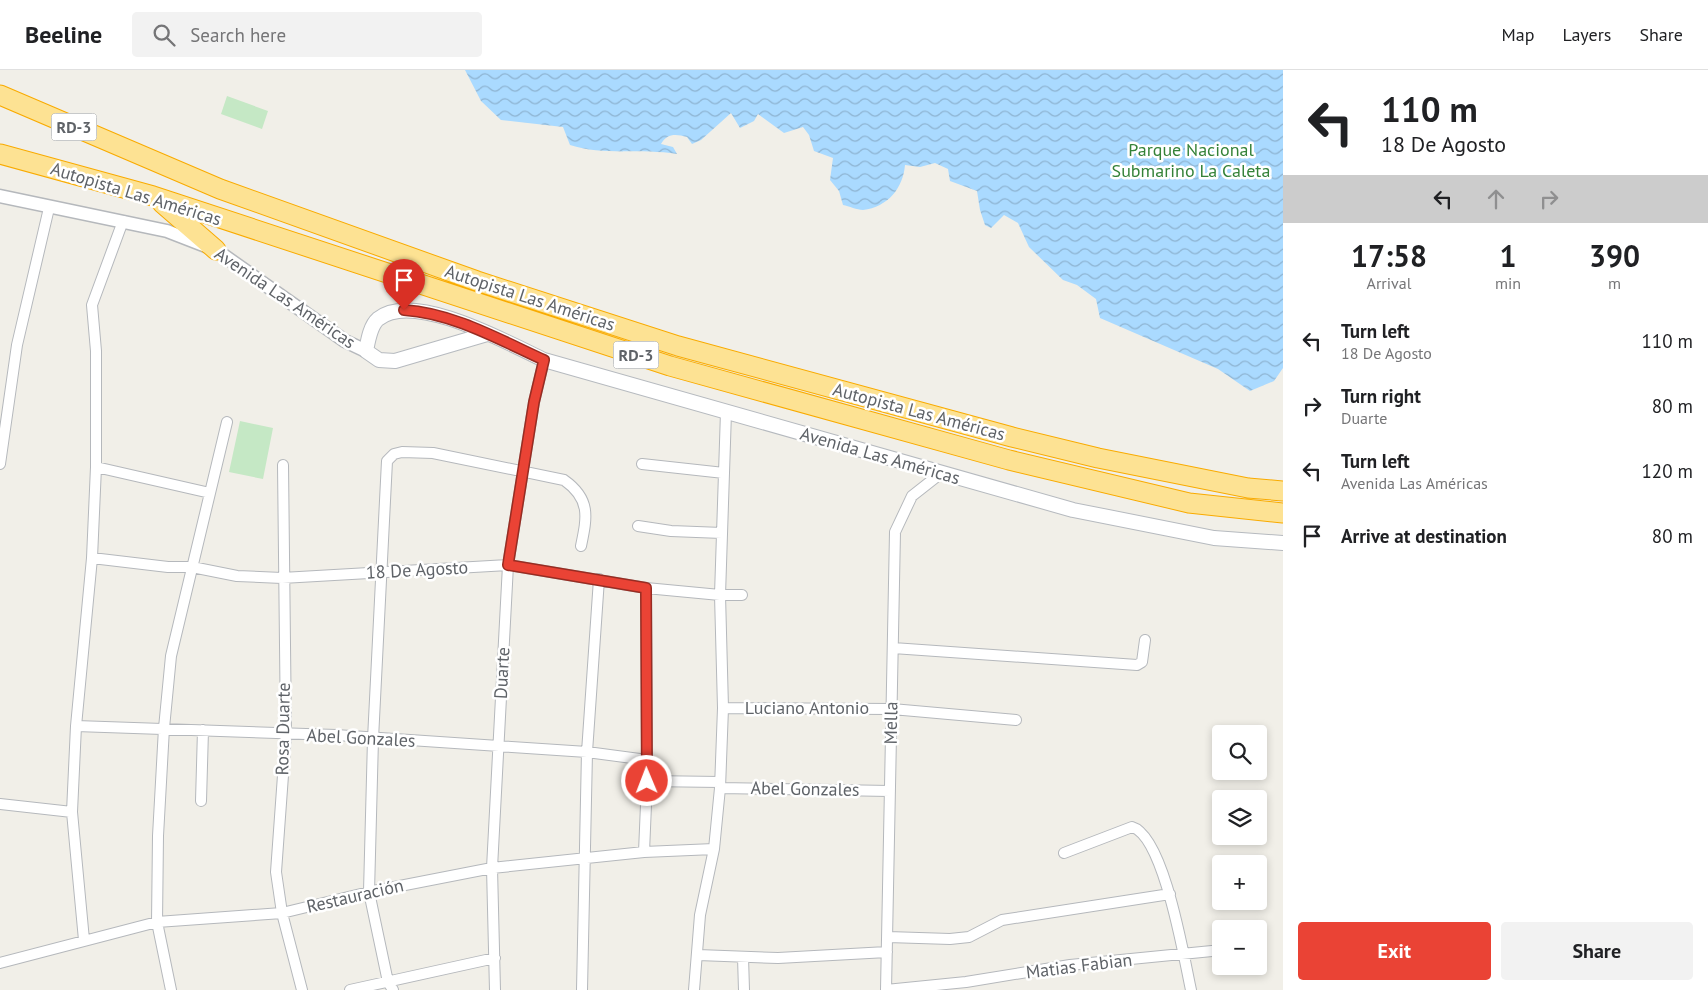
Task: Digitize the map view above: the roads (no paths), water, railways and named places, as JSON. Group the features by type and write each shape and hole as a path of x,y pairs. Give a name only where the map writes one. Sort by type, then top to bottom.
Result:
{"highway":[{"name":"Autopista Las Américas","path":"0,95 220,189 477,281 678,346 1012,437 1098,458 1248,488 1283,491"},
{"name":"Autopista Las Américas","path":"0,154 153,196 679,369 1047,469 1189,503 1283,513"},
{"path":"153,196 216,250"}],"main road":[{"name":"Avenida Las Américas","path":"487,334 396,361 380,360 366,351 368,337 377,320 391,312 418,311 487,334 544,360 940,474 1073,510 1214,538 1283,543"}],"street":[{"name":"Avenida Las Américas","path":"0,196 49,208 123,220 167,231 216,250 345,341 366,351"},
{"path":"0,464 17,346 49,208"},
{"path":"84,940 72,812 76,726 92,558 96,467 96,351 92,305 123,220"},
{"name":"Duarte","path":"495,990 492,868 508,565 544,360"},
{"path":"694,990 700,915 714,849 720,785 723,708 720,595 726,412"},
{"path":"171,990 157,922 158,836 164,728 171,656 227,422"},
{"path":"391,986 369,892 373,739 383,574 387,461 394,454 433,453 564,480 574,487 582,498 586,511 586,522 581,546"},
{"path":"642,464 724,473"},
{"name":"Rosa Duarte","path":"283,465 282,578 286,734 276,872 282,913 302,990"},
{"path":"96,467 210,492"},
{"name":"Mella","path":"886,990 895,532 912,496 940,474"},
{"path":"638,526 671,531 722,533"},
{"name":"18 De Agosto","path":"92,558 168,567 192,566 237,576 282,578 349,573 383,574 508,565 646,588 720,595 742,595"},
{"path":"582,990 586,752 599,579"},
{"path":"644,852 647,781 646,588"},
{"path":"893,648 1137,665 1142,662 1145,640"},
{"name":"Luciano Antonio","path":"723,708 892,709 1016,720"},
{"name":"Abel Gonzales","path":"76,726 164,728 497,746 586,752 647,760"},
{"path":"201,801 203,730"},
{"name":"Abel Gonzales","path":"647,781 890,791"},
{"path":"0,804 72,812"},
{"path":"1064,853 1132,827 1139,829 1156,857 1170,894 1191,990"},
{"name":"Restauración","path":"0,963 157,922 282,913 369,892 492,868 644,852 714,849"},
{"path":"888,936 950,939 969,937 1002,920 1170,894"},
{"name":"Matias Fabian","path":"886,990 966,982 1070,965 1212,951"},
{"path":"698,955 778,958 887,952"},
{"path":"743,956 744,990"},
{"path":"350,990 391,986 495,958"}],"water":[{"name":"Parque Nacional Submarino La Caleta","path":"465,70 1283,70 1283,368 1274,381 1250,391 1218,369 1100,318 1096,299 1077,285 1063,280 1029,247 1018,223 1004,215 991,228 985,225 977,191 950,181 948,169 935,163 920,167 905,165 901,181 893,195 880,205 863,210 843,205 839,191 830,180 833,158 814,151 809,135 803,127 784,133 758,114 754,121 740,128 731,113 701,140 692,144 687,137 676,135 669,136 663,140 661,144 673,147 677,154 583,148 570,145 563,127 501,120 481,101"}]}
